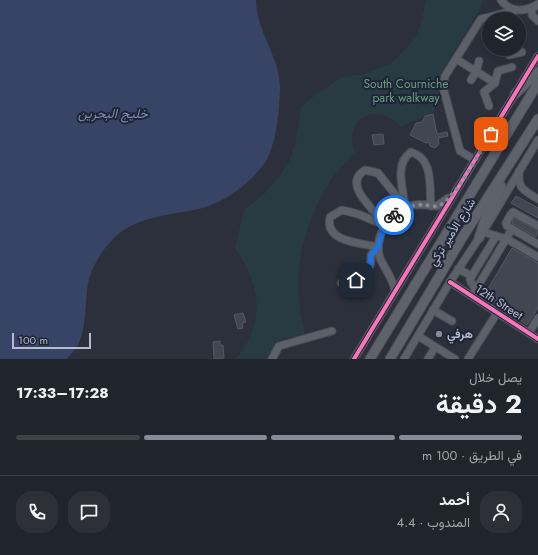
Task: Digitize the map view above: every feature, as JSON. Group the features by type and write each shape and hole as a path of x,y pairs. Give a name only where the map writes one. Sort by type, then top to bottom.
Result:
{"main road":[{"path":"515,94 538,72"},
{"name":"شارع الأمير تركي","path":"370,359 538,83"},
{"name":"شارع الأمير تركي","path":"390,359 462,238 538,119"},
{"path":"481,235 488,211 530,132"}],"street":[{"path":"501,0 509,8 517,10"},
{"path":"475,160 460,151 443,87 445,76 481,19 537,5"},
{"path":"537,5 532,9 532,15 538,21"},
{"path":"354,359 538,56"},
{"path":"456,59 495,83"},
{"path":"471,80 476,72 479,61"},
{"path":"489,106 484,92 495,83 498,70 512,67"},
{"path":"404,359 538,140"},
{"path":"405,207 401,164 405,156 411,152 424,158 428,166 431,206"},
{"path":"385,225 379,215 357,188 355,182 359,173 365,170 378,173 405,207"},
{"path":"519,170 519,182 522,189 538,199"},
{"path":"341,283 356,280 364,276 370,270 371,255 378,247 385,225 394,215 405,207 419,204 437,206 442,204 457,189"},
{"path":"378,247 345,240 335,235 331,231 328,224 330,217 342,210 358,214 385,225"},
{"path":"538,226 514,212 511,214 506,223 507,226 538,244"},
{"path":"472,296 512,229"},
{"path":"481,235 496,236 507,239 538,257"},
{"path":"476,290 470,282 472,276 496,236"},
{"path":"378,247 380,258 394,281 395,291"},
{"path":"458,269 472,276"},
{"name":"12th Street","path":"450,282 538,339"},
{"path":"433,310 452,321"},
{"path":"468,359 497,312"},
{"path":"529,333 538,318"},
{"path":"272,359 279,346 332,331"},
{"path":"418,336 450,358"},
{"path":"428,359 435,347"}],"green space":[{"name":"South Courniche park walkway","path":"426,0 483,0 480,10 440,74 437,87 441,101 436,103 434,112 401,127 392,119 382,115 373,114 364,117 358,122 353,130 352,140 355,152 331,180 316,208 304,239 298,288 299,308 305,334 279,340 267,359 236,359 246,345 256,317 255,290 244,262 235,248 244,210 264,194 289,162 296,140 301,107 315,95 342,77 364,74 390,64 405,50 416,36 421,23"}],"water":[{"name":"خليج البحرين","path":"0,0 256,0 260,23 277,67 280,98 276,132 272,148 264,164 257,173 239,189 218,202 198,209 145,220 125,229 116,236 104,250 93,267 89,279 85,321 81,337 78,345 67,359 0,359"}],"building":[{"path":"433,114 437,134 447,132 448,136 438,138 439,144 435,148 430,146 429,142 426,143 410,135 416,123 422,122 425,116"},
{"path":"383,134 384,144 374,145 372,135"},
{"path":"516,196 538,208 538,218 511,203"},
{"path":"514,218 538,231 536,237 512,223"},
{"path":"512,248 538,263 538,308 527,325 494,303 497,298 486,292"},
{"path":"243,313 246,322 242,323 243,328 238,329 234,315"},
{"path":"220,341 220,345 223,345 224,358 214,359 213,342"}],"cycle path":[{"path":"354,359 538,56"},
{"path":"450,282 538,339"}],"way so far":[{"path":"394,215 405,207 419,204 437,206 442,204 457,189 491,134"}],"place":[{"name":"هرفي","path":"439,334"}],"route":[{"path":"356,280 364,276 370,270 371,255 378,247 380,236 385,225 394,215"}]}
